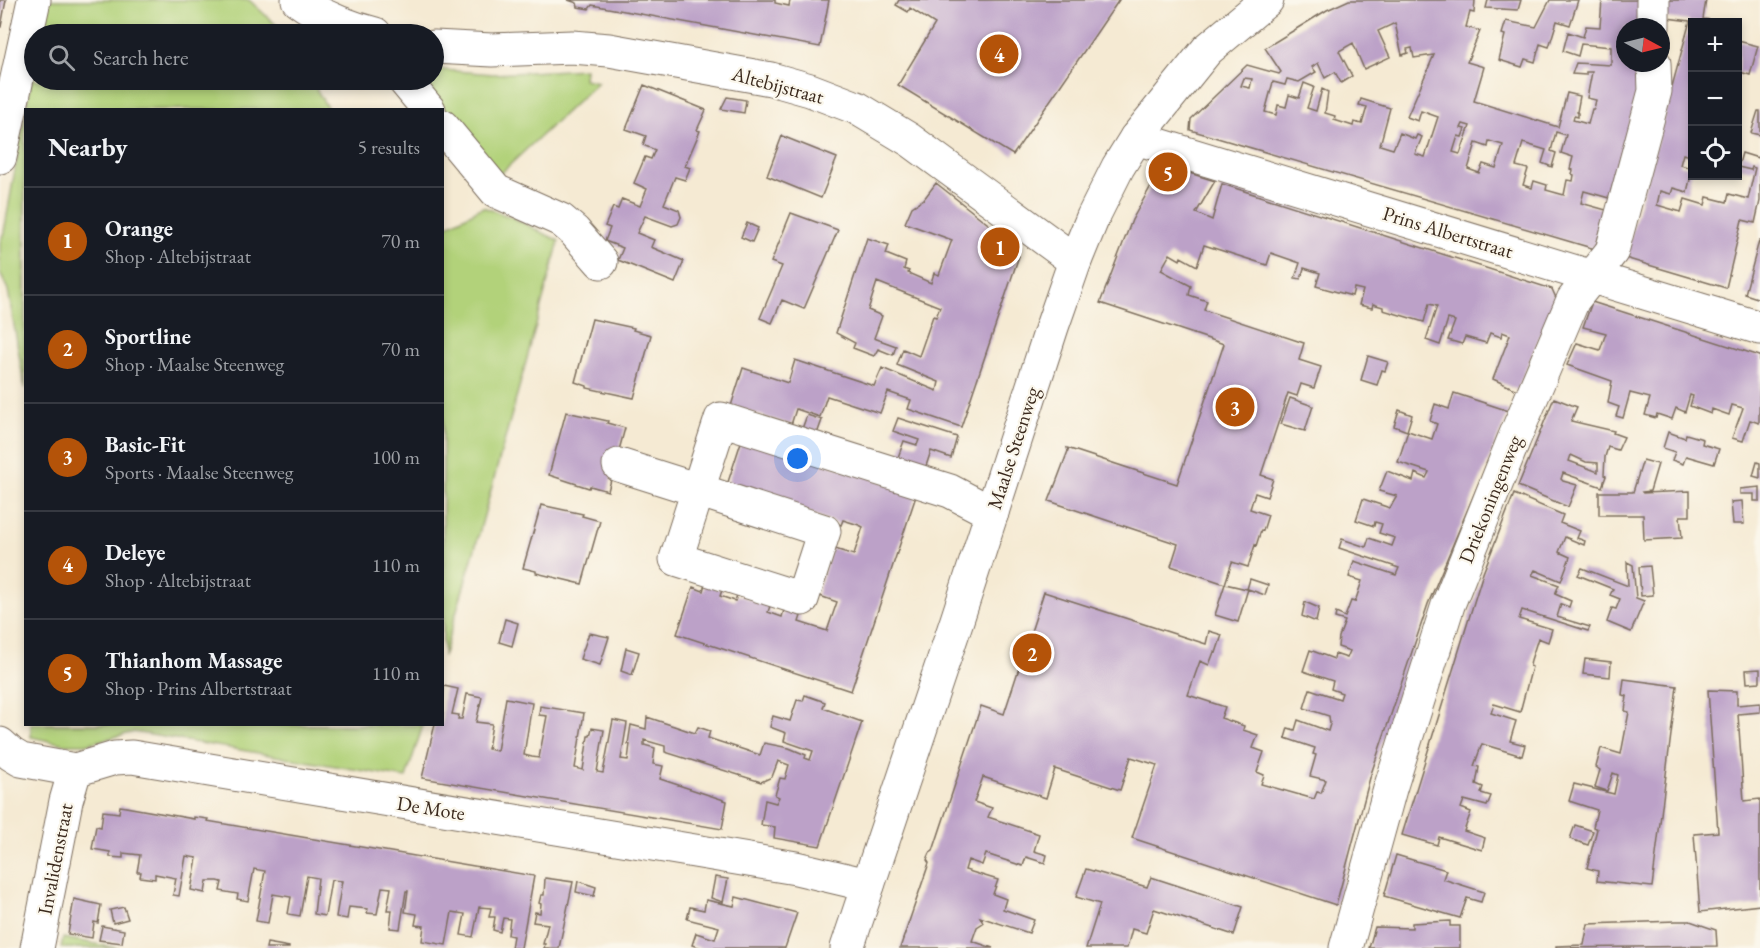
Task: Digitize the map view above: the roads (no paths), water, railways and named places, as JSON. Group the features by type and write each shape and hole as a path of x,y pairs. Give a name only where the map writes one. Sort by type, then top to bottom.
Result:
{"street":[{"path":"29,24 34,0"},
{"path":"298,0 310,9 345,24"},
{"name":"Maalse Steenweg","path":"847,948 1075,261 1118,167 1136,138 1207,50 1267,0"},
{"path":"1653,0 1653,18"},
{"path":"0,157 24,46"},
{"name":"Altebijstraat","path":"444,48 492,50 572,47 609,50 771,79 810,90 856,108 910,140 1075,261"},
{"name":"Driekoningenweg","path":"1346,948 1390,789 1448,605 1514,439 1573,300 1612,251 1654,91 1654,72"},
{"path":"412,90 427,108"},
{"path":"444,128 496,192 561,220 574,231 601,262"},
{"name":"Prins Albertstraat","path":"1136,138 1760,328"},
{"path":"619,465 698,490 721,419 950,491 992,513"},
{"name":"De Mote","path":"0,744 21,760 75,770 115,758 132,758 796,868 868,885"},
{"name":"Invalidenstraat","path":"37,948 66,801 75,770"}],"place":[{"name":"Deleye","path":"999,54"},
{"name":"Thianhom Massage","path":"1168,172"},
{"name":"Orange","path":"1000,247"},
{"name":"Basic-Fit","path":"1235,407"},
{"name":"Sportline","path":"1032,653"}]}
